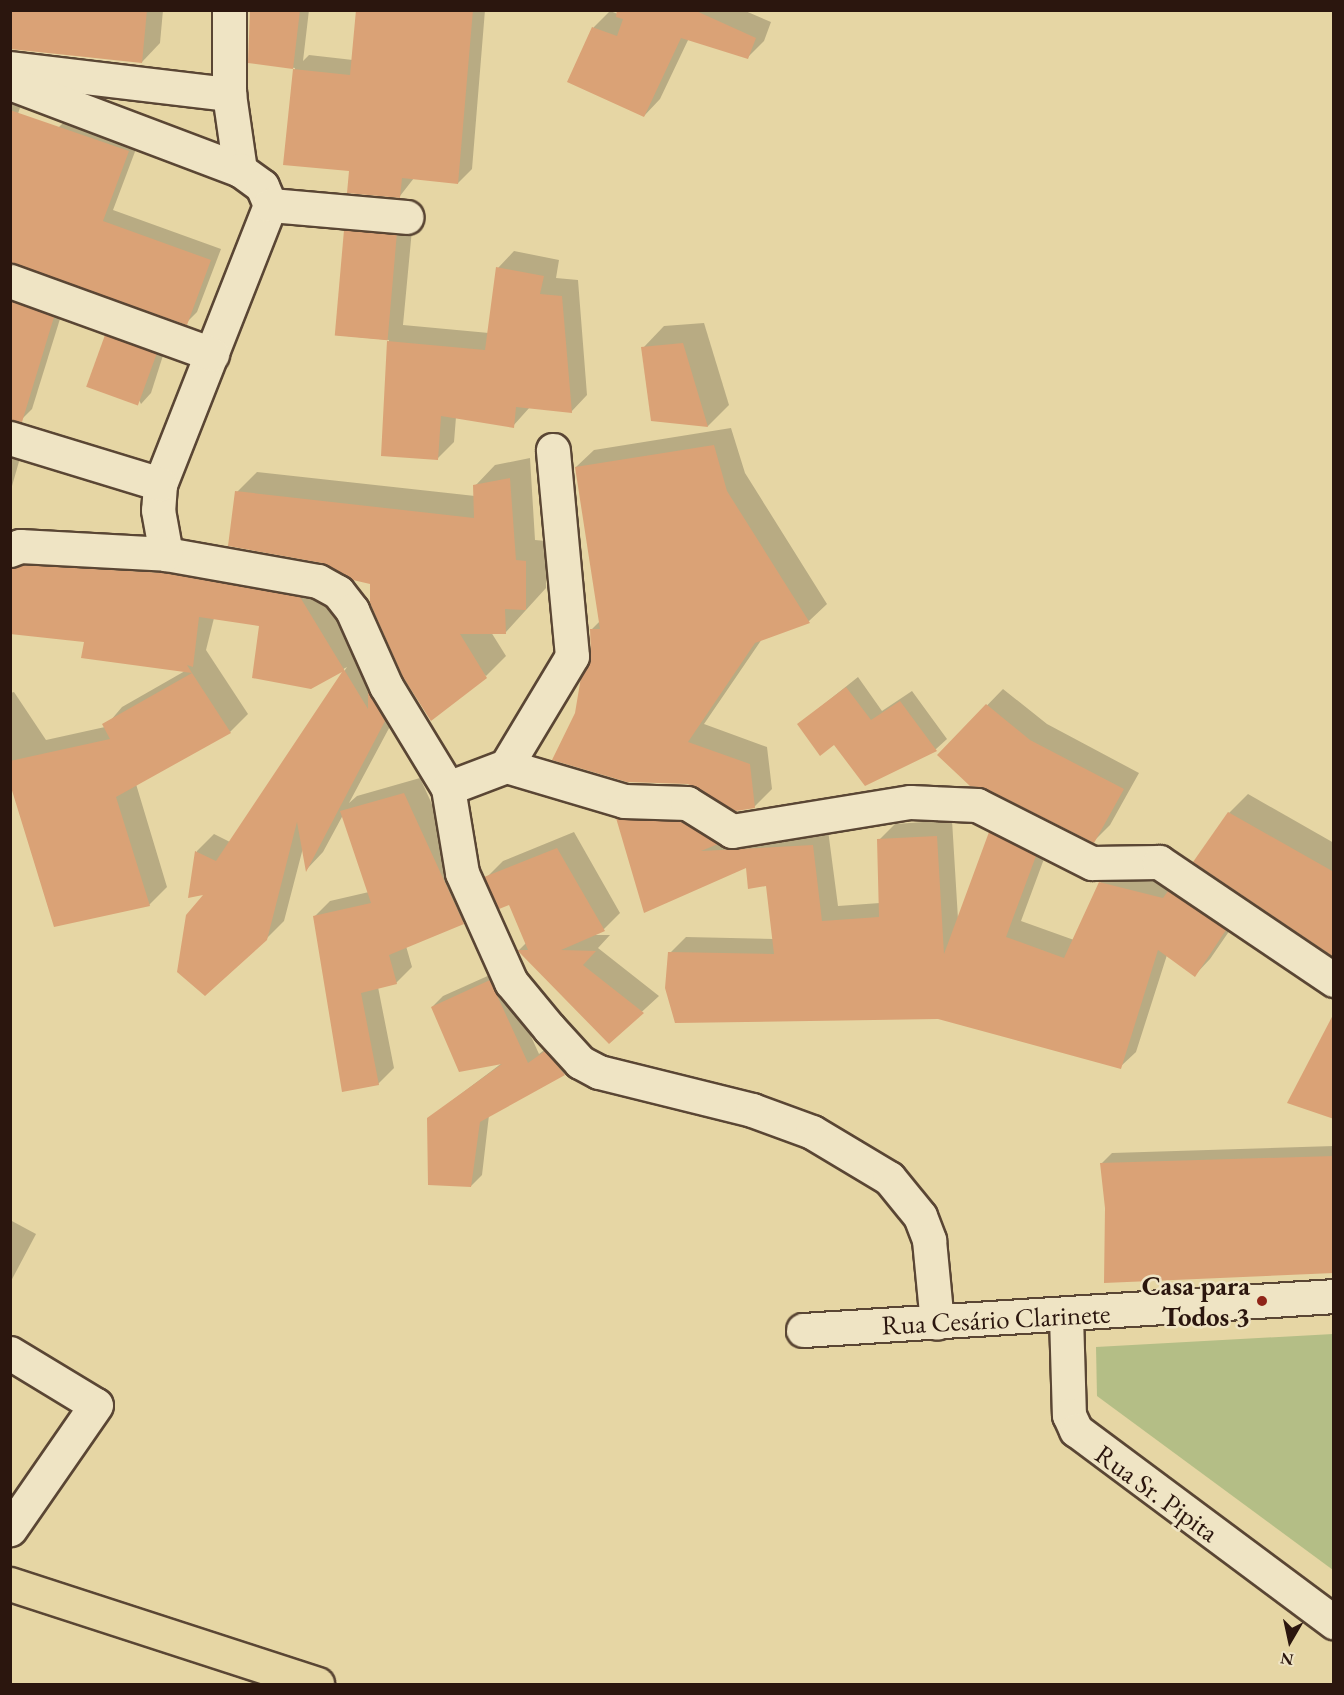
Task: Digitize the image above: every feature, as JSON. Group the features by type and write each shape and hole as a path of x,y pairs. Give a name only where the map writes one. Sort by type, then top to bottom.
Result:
{"main road":[{"path":"10,1584 317,1684"}],"street":[{"path":"229,10 229,94 240,170"},
{"path":"10,68 229,94"},
{"path":"10,83 240,170 262,186 270,205 159,484 158,510 166,554"},
{"path":"270,205 406,217"},
{"path":"10,281 212,354"},
{"path":"10,438 159,484"},
{"path":"506,766 572,656 553,450"},
{"path":"10,550 20,546 166,554 318,581 338,592 352,610 387,686 448,788 462,873 512,982 580,1062 599,1072 742,1107 803,1129 837,1145 889,1178 920,1216 929,1240 937,1323"},
{"path":"448,788 506,766 624,801 687,803 732,831 910,802 976,805 1092,862 1159,862 1334,980"},
{"name":"Rua Cesário Clarinete","path":"802,1330 1066,1316 1334,1296"},
{"name":"Rua Sr. Pipita","path":"1066,1316 1068,1398 1076,1430 1334,1622"},
{"path":"10,1353 96,1405 10,1529"}],"green space":[{"path":"1333,1334 1333,1570 1097,1396 1096,1347"}],"building":[{"path":"10,10 147,10 142,63 10,49"},
{"path":"250,10 300,10 293,69 248,63"},
{"path":"356,10 473,10 458,184 402,178 400,198 347,193 349,171 283,165 293,69 350,75"},
{"path":"617,10 694,10 756,38 748,59 681,38 644,117 567,82 592,27 617,36 623,19 616,17"},
{"path":"10,110 129,151 103,221 211,260 187,325 10,263"},
{"path":"344,230 397,235 388,340 335,336"},
{"path":"496,267 544,276 540,294 562,296 572,413 516,407 514,428 441,416 438,460 381,456 387,341 485,350"},
{"path":"10,301 54,317 22,422 10,420"},
{"path":"105,335 157,354 138,405 86,387"},
{"path":"683,343 708,427 651,421 641,347"},
{"path":"714,445 727,491 810,623 755,643 688,742 750,764 755,808 736,811 688,784 627,782 552,760 575,713 581,677 591,655 590,629 600,629 575,467"},
{"path":"510,478 516,560 526,561 526,610 505,609 506,634 460,634 487,678 431,721 403,677 370,603 370,584 353,580 322,563 228,546 235,491 474,518 473,485"},
{"path":"23,565 164,573 300,597 368,709 368,692 385,721 306,872 297,822 267,940 205,996 177,972 186,915 203,895 188,898 195,851 216,861 342,672 311,689 252,678 259,626 199,617 193,667 187,665 192,673 81,658 84,642 10,634 10,568"},
{"path":"192,673 231,733 116,797 150,906 54,927 10,784 10,761 110,739 102,724"},
{"path":"846,687 871,720 900,701 937,751 865,786 834,745 820,756 797,724"},
{"path":"986,704 1030,740 1124,789 1094,843 985,788 970,786 937,755"},
{"path":"404,793 464,924 389,955 397,984 361,993 379,1085 342,1092 313,916 371,903 340,811"},
{"path":"1228,812 1334,872 1334,957 1193,862"},
{"path":"616,818 681,822 718,844 701,851 813,845 822,921 879,917 877,839 937,836 944,954 989,832 1036,856 1006,937 1064,958 1099,882 1163,898 1168,891 1226,930 1195,977 1158,950 1121,1069 938,1019 675,1023 665,988 668,952 774,954 766,886 748,889 746,868 644,913"},
{"path":"557,848 605,931 561,950 596,951 583,965 644,1013 609,1044 517,950 528,950 509,905 499,909 484,877"},
{"path":"490,980 528,1063 545,1051 565,1075 480,1122 471,1187 428,1185 427,1118 502,1064 459,1072 431,1007"},
{"path":"1334,1013 1334,1119 1287,1103"},
{"path":"1334,1156 1334,1273 1104,1283 1105,1208 1100,1163"}],"place":[{"name":"Casa para Todos 3","path":"1262,1301"}]}
